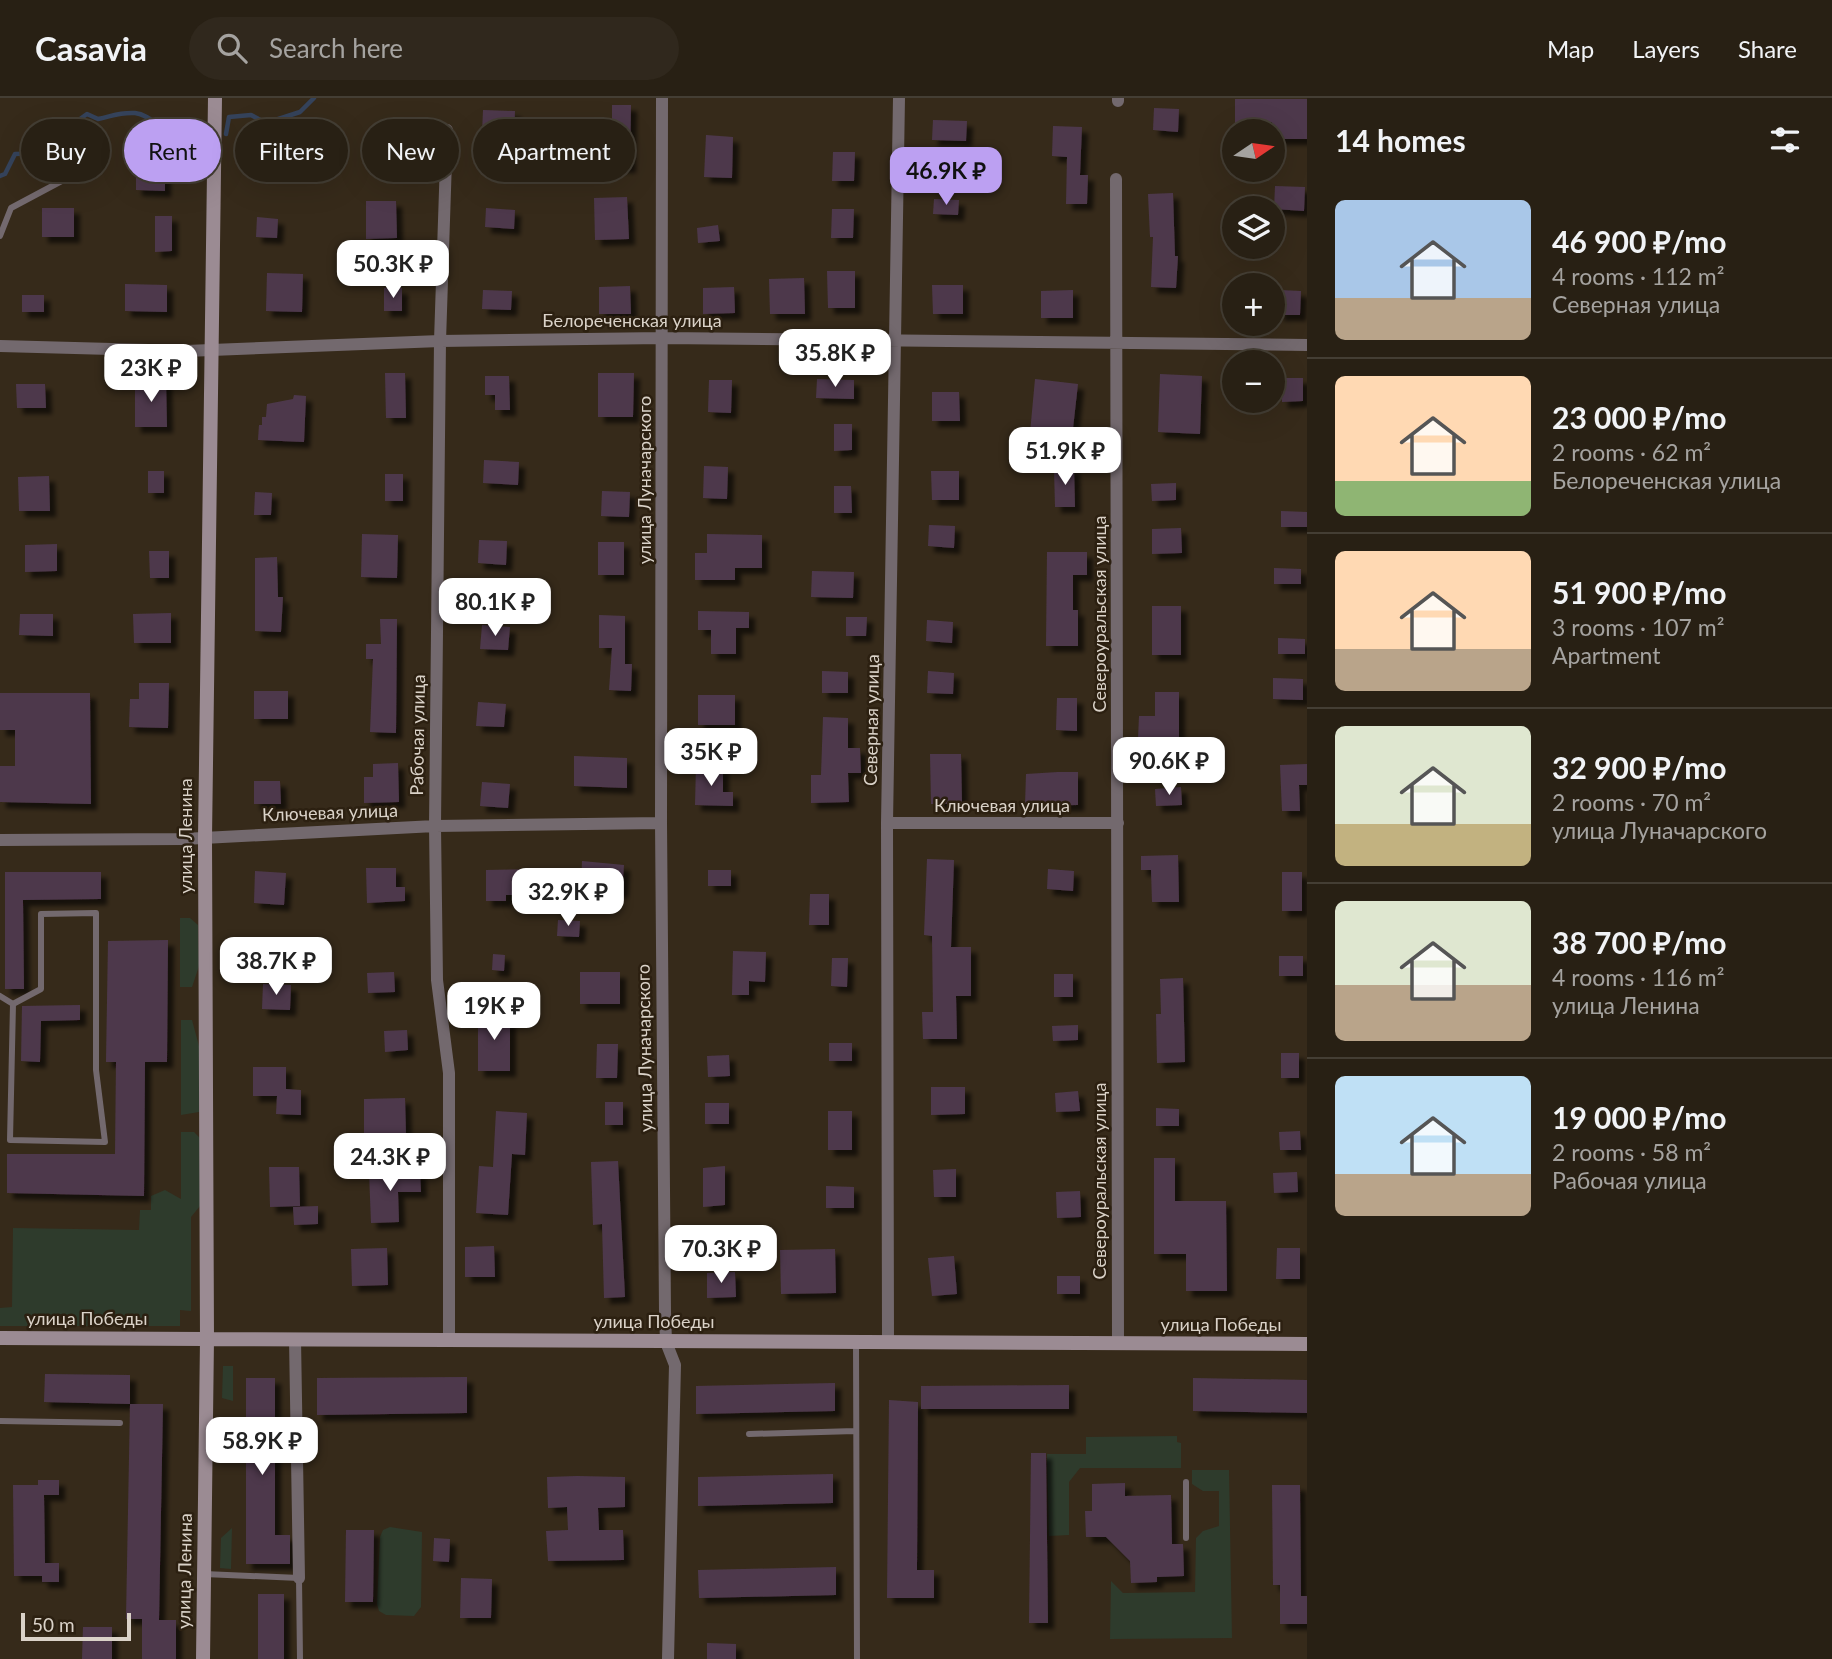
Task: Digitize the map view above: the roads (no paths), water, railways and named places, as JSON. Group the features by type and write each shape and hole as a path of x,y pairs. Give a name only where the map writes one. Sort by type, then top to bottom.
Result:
{"main road":[{"name":"улица Ленина","path":"203,1659 207,1339 205,838 215,98"},
{"name":"улица Победы","path":"0,1338 1307,1344"}],"street":[{"name":"улица Луначарского","path":"663,98 661,823 666,1342 675,1365 668,1659"},
{"name":"Северная улица","path":"888,1342 887,823 899,98"},
{"name":"Североуральская улица","path":"1116,179 1118,1344"},
{"name":"Рабочая улица","path":"445,182 440,341 435,826 437,980 449,1073 449,1340"},
{"name":"Белореченская улица","path":"0,346 210,351 440,341 663,338 1307,345"},
{"name":"Ключевая улица","path":"0,840 205,838 435,826 661,823"},
{"name":"Ключевая улица","path":"887,823 1118,823"},
{"path":"295,1339 299,1578"}],"lane":[{"path":"0,236 11,208 60,182"},
{"path":"96,913 96,1070 105,1142 10,1140 13,1004 41,989 41,914 96,913"},
{"path":"0,996 13,1004"},
{"path":"856,1342 857,1659"},
{"path":"0,1421 120,1423"},
{"path":"749,1434 855,1431"},
{"path":"1186,1482 1186,1538"},
{"path":"204,1574 299,1578 300,1659"}],"waterway":[{"path":"226,134 229,117 251,115 266,123 300,112 314,98"},
{"path":"0,176 5,174 15,154 43,151 70,139 82,125 80,119 87,114 98,119 135,113 149,119"}]}
